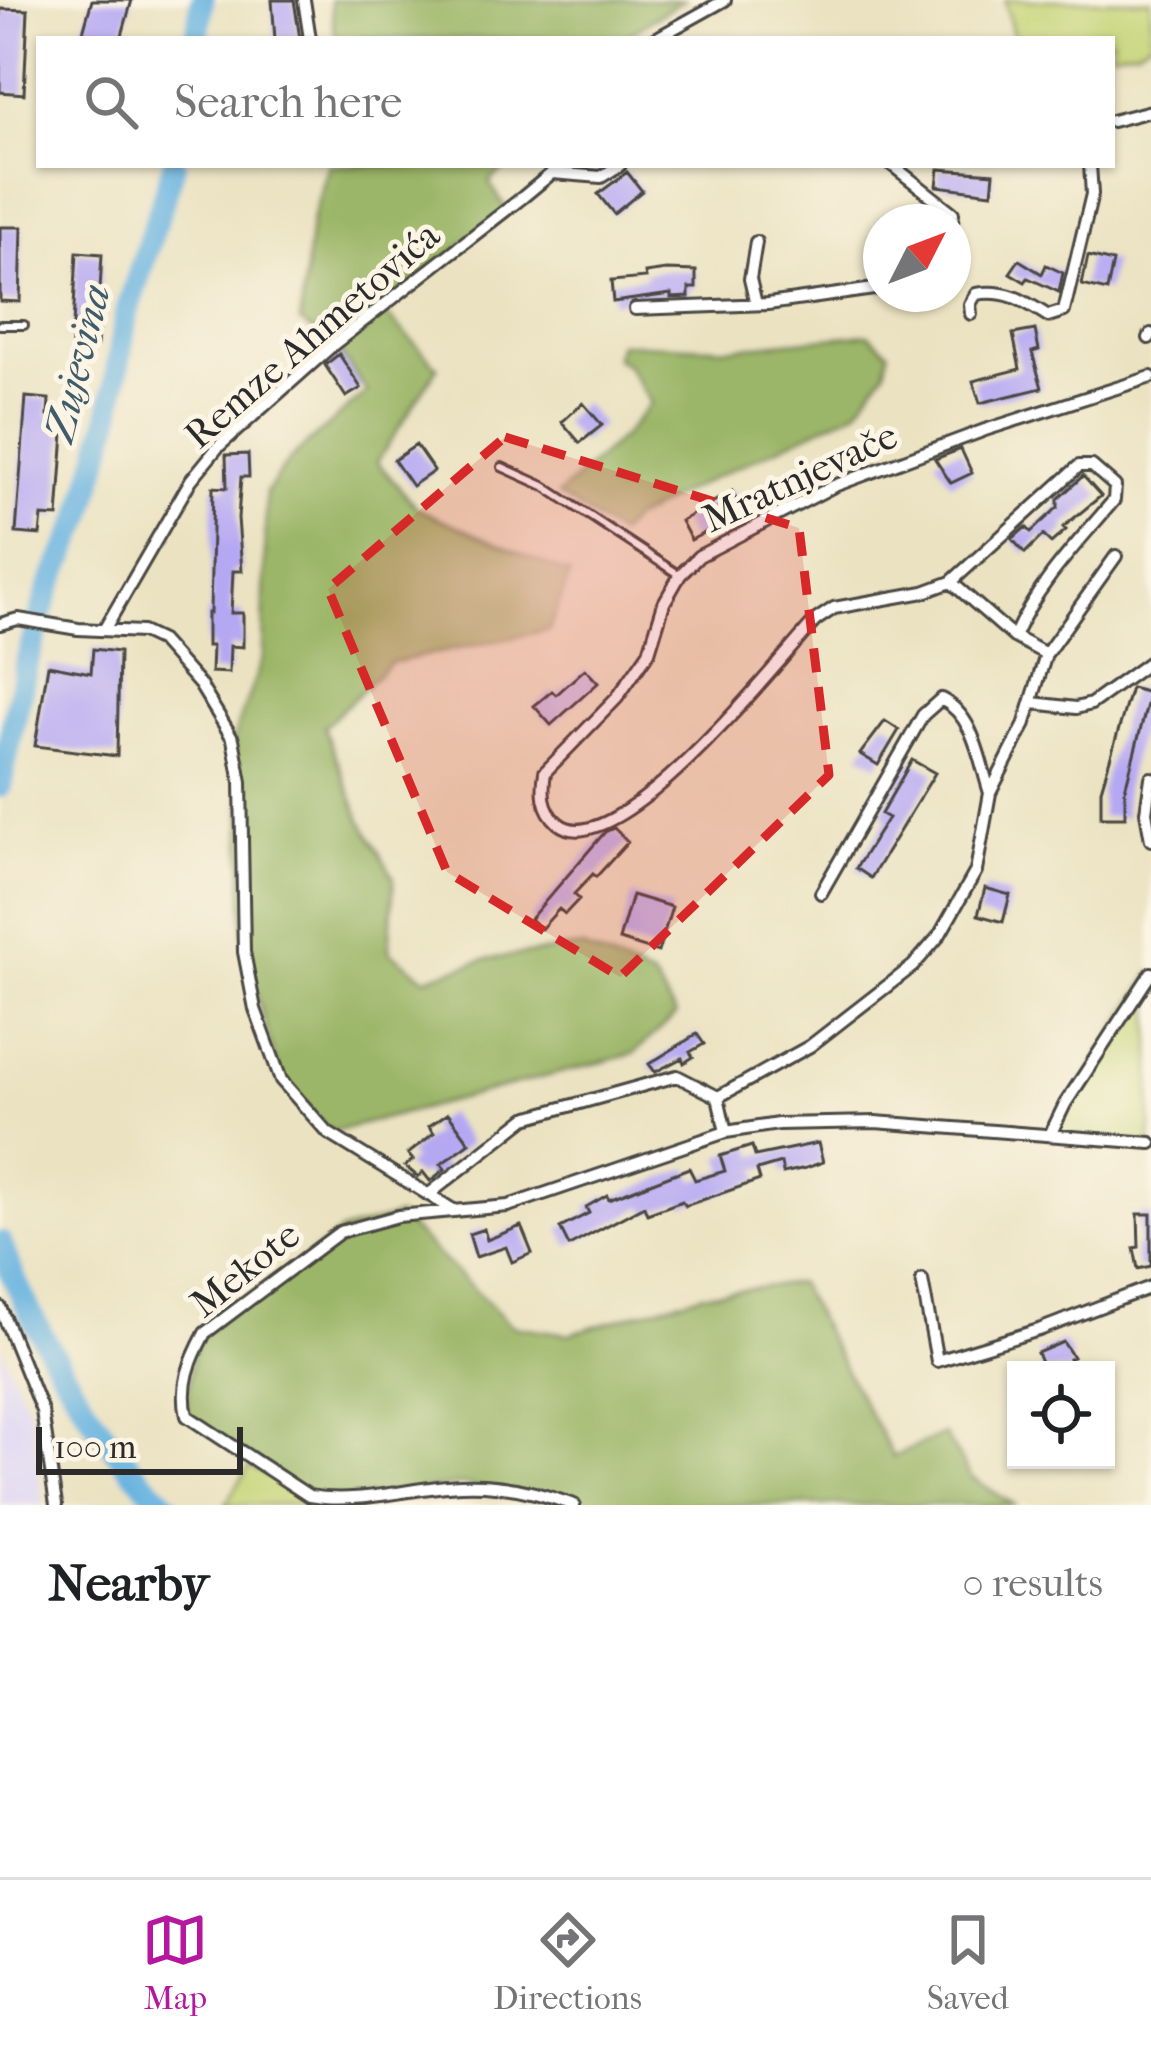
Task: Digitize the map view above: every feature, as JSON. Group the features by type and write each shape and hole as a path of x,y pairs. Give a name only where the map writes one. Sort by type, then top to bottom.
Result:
{"street":[{"path":"304,0 310,36"},
{"path":"660,36 725,0"},
{"path":"1115,120 1151,111"},
{"name":"Remze Ahmetovića","path":"104,630 190,480 218,447 334,344 555,169 601,177 615,168"},
{"path":"896,168 942,204"},
{"path":"971,314 976,294 995,291 1015,295 1048,316 1064,311 1092,194 1090,168"},
{"path":"756,242 750,279 756,304"},
{"path":"635,309 756,304 863,290"},
{"name":"Mratnjevače","path":"1014,637 1050,576 1114,500 1115,486 1092,466 1079,466 951,582 924,592 834,608 816,620 692,757 635,807 605,825 566,828 554,820 544,800 544,772 617,698 639,668 664,603 680,575 699,556 834,486 985,430 1151,377"},
{"path":"718,1097 810,1046 913,966 939,936 976,871 990,794 1033,703 1046,654 1116,556"},
{"path":"951,582 1014,637 1046,654"},
{"path":"0,624 18,619 78,629 142,632 161,641 200,685 233,739 241,782 244,952 254,1009 280,1080 328,1133 455,1210 508,1206 726,1132 778,1124 875,1122 1151,1143"},
{"path":"1033,703 1076,708 1091,704 1151,662"},
{"path":"821,893 933,703 941,699 958,707 966,719 990,794"},
{"path":"1151,778 1147,812 1151,840"},
{"path":"1052,1133 1065,1104 1151,973"},
{"path":"428,1195 526,1118 677,1076 718,1097"},
{"path":"718,1097 726,1132"},
{"name":"Mekote","path":"455,1210 398,1216 340,1232 205,1333 183,1384 187,1416 309,1496 331,1502 463,1484 518,1488 574,1505"},
{"path":"922,1280 937,1360 1039,1330 1151,1287"},
{"path":"0,1307 42,1411 56,1505"}],"lane":[{"path":"0,325 23,326"},
{"path":"502,467 544,486 680,575"}],"highlighted area":[{"path":"505,437 799,528 829,775 620,977 447,872 328,589"}],"shaded area":[{"path":"0,1346 30,1411 43,1505 0,1505"}],"green space":[{"path":"330,0 683,0 626,36 336,36"},
{"path":"1005,0 1151,0 1151,40 1136,49 1115,52 1115,36 1013,36"},
{"path":"328,168 505,168 489,182 507,210 380,308 438,367 377,462 418,509 570,575 549,630 390,663 324,727 361,820 394,878 389,951 425,978 488,959 581,947 653,978 676,1015 633,1054 328,1133 281,1080 244,952 241,782 233,739 263,657 266,492 290,459 367,392 334,344 300,322 311,223"},
{"path":"868,334 889,351 885,371 857,410 682,493 631,521 618,535 558,495 626,433 651,403 626,364 615,358 619,343 729,348"},
{"path":"1151,973 1151,1145 1051,1133"},
{"path":"398,1216 512,1326 569,1334 702,1294 798,1283 893,1457 944,1434 971,1477 1014,1505 574,1505 463,1484 351,1500 309,1496 187,1416 192,1357 205,1333 340,1232"},
{"path":"249,1467 325,1505 225,1505"}],"building":[{"path":"92,0 132,0 122,36 82,36"},
{"path":"272,0 294,0 300,36 275,36"},
{"path":"0,9 28,10 24,94 0,92"},
{"path":"939,169 994,173 992,193 937,186"},
{"path":"627,172 642,191 614,214 598,194"},
{"path":"0,227 22,227 20,302 0,301"},
{"path":"77,252 102,254 97,345 72,344"},
{"path":"1088,256 1113,262 1107,291 1082,285"},
{"path":"1019,260 1042,274 1046,265 1063,273 1059,292 1010,273"},
{"path":"696,271 696,288 689,288 689,297 671,298 671,294 613,302 611,281 646,278 645,273"},
{"path":"1035,330 1039,350 1032,352 1042,388 980,403 973,381 1020,369 1013,334"},
{"path":"339,354 361,388 346,397 325,365"},
{"path":"26,397 49,399 48,416 65,418 58,517 42,516 40,535 16,533"},
{"path":"583,403 602,425 580,443 562,422"},
{"path":"416,445 434,471 412,486 394,460"},
{"path":"961,449 972,473 951,483 935,459"},
{"path":"248,454 249,477 241,477 238,518 242,571 233,571 231,613 243,613 243,647 230,646 229,673 211,672 207,613 213,487 227,488 226,455"},
{"path":"1083,476 1101,496 1051,543 1043,535 1025,553 1012,539 1026,527 1031,532"},
{"path":"732,491 743,512 691,540 681,521"},
{"path":"93,649 119,652 117,756 35,746 48,665 91,673"},
{"path":"585,669 598,683 551,725 534,706 552,691 556,695"},
{"path":"1131,688 1150,693 1125,789 1125,817 1101,817 1101,789"},
{"path":"885,721 899,730 878,765 860,754"},
{"path":"912,760 935,773 871,878 856,868 888,818 881,814"},
{"path":"614,828 628,842 574,894 579,899 565,914 559,909 541,929 530,919 605,832"},
{"path":"985,888 1010,895 1003,922 978,915"},
{"path":"632,895 672,907 658,952 619,940"},
{"path":"697,1034 704,1044 690,1052 693,1057 655,1072 649,1064"},
{"path":"448,1113 470,1143 441,1164 445,1169 430,1181 423,1172 418,1177 405,1166 413,1160 408,1154 434,1133 429,1126"},
{"path":"818,1143 823,1162 806,1168 783,1173 781,1163 757,1170 760,1180 685,1206 682,1201 647,1214 644,1206 569,1246 560,1228 589,1213 586,1207 607,1195 609,1199 689,1168 695,1180 725,1171 720,1156 752,1146 755,1156"},
{"path":"1138,1214 1151,1214 1151,1266 1138,1269 1134,1248 1139,1247"},
{"path":"521,1226 532,1253 512,1262 506,1247 476,1257 469,1234 484,1229 487,1240"},
{"path":"1063,1342 1073,1357 1040,1361 1037,1353"}],"waterway":[{"name":"Zujevina","path":"197,36 202,0"},
{"name":"Zujevina","path":"0,786 26,665 49,589 82,518 109,421 126,315 173,168"},
{"name":"Zujevina","path":"0,1243 70,1383 117,1451 167,1505"}]}
